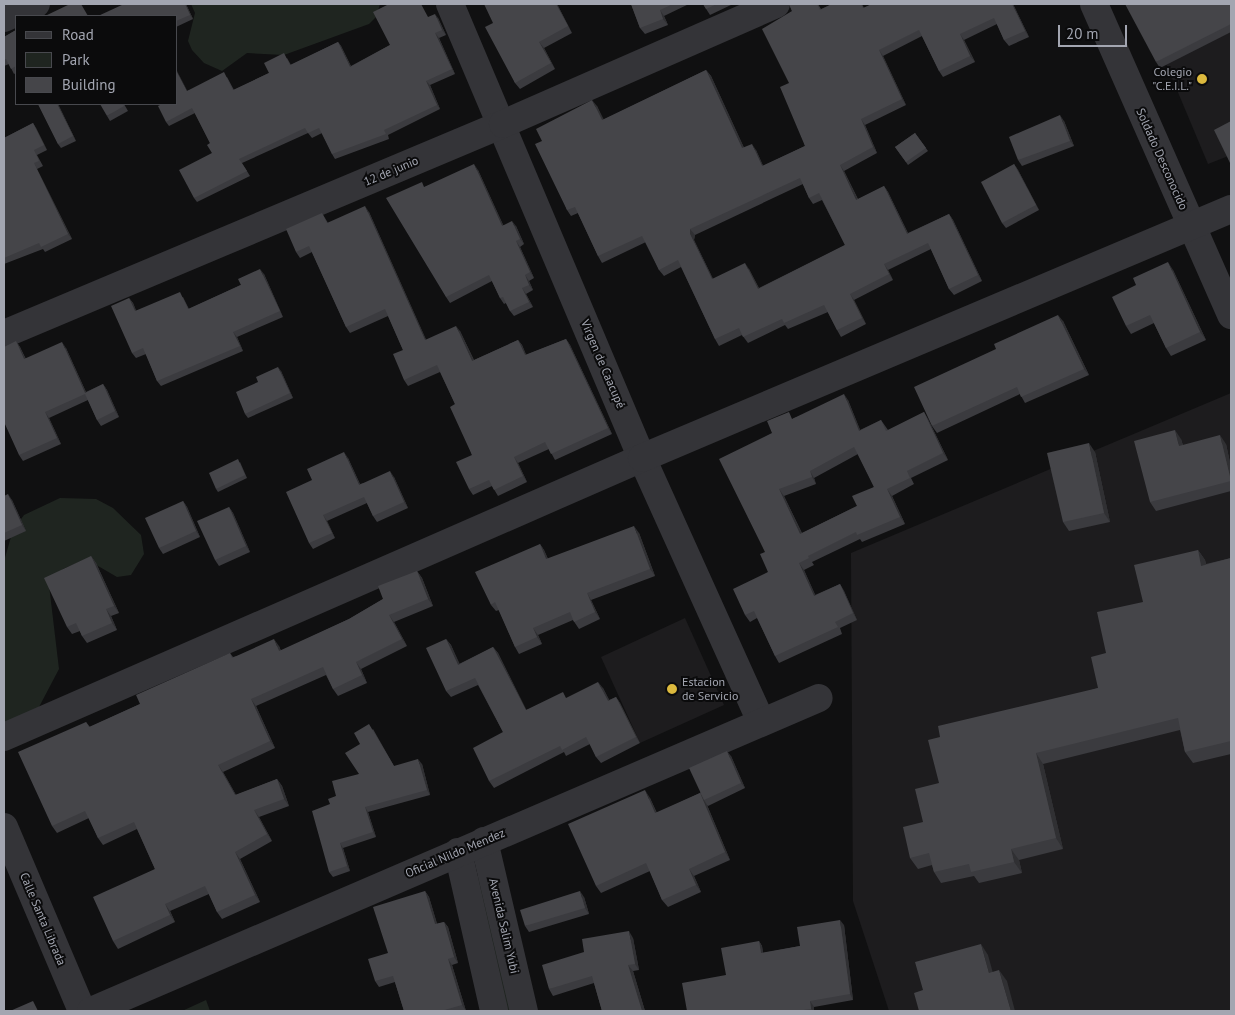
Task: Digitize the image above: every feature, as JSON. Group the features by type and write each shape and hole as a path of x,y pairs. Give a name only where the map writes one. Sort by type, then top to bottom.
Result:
{"street":[{"path":"4,18 36,4"},
{"name":"Virgen de Caacupé","path":"450,4 503,124 642,458 761,722"},
{"name":"12 de junio","path":"4,334 503,124 776,4"},
{"name":"Soldado Desconocido","path":"1094,4 1231,315"},
{"path":"4,737 642,458 1231,209"},
{"name":"Oficial Nildo Mendez","path":"91,1011 484,840 819,698"},
{"name":"Calle Santa Librada","path":"4,827 82,1011"},
{"name":"Avenida Salim Yubi","path":"484,840 524,1011"},
{"path":"458,852 494,1011"}],"shaded area":[{"name":"Colegio \"C.E.I.L.\"","path":"1141,4 1231,4 1231,155 1208,164"},
{"path":"1231,393 1231,1011 889,1011 853,901 851,553"},
{"name":"Estacion de Servicio","path":"685,618 724,705 640,743 601,657"}],"green space":[{"path":"191,4 380,4 376,17 369,24 284,55 247,53 222,71 204,63 192,50 188,41 195,13"},
{"path":"60,498 96,499 113,508 141,535 144,554 131,575 117,577 86,559 63,569 49,585 59,669 29,726 4,740 4,561 13,530 24,515"},
{"path":"477,876 479,876 512,1011 507,1011"},
{"path":"206,1000 210,1011 182,1011"}],"building":[{"path":"70,4 81,4 87,15 47,15"},
{"path":"124,4 185,4 190,15 178,20 178,15 100,15"},
{"path":"421,4 428,17 435,14 442,30 435,33 452,69 426,81 437,105 384,130 386,134 332,154 319,128 308,133 305,128 239,159 247,171 194,198 179,170 212,153 207,145 210,143 192,108 166,122 158,106 178,105 178,74 187,91 224,72 233,90 269,73 264,63 284,53 290,65 338,42 350,67 390,45 373,12 387,5"},
{"path":"484,4 556,4 568,26 539,42 551,63 515,83 485,27 493,23"},
{"path":"631,4 673,4 660,10 663,19 640,28"},
{"path":"703,4 717,4 706,9"},
{"path":"789,4 817,4 820,10 832,4 861,4 863,8 872,4 1012,4 1025,31 1004,40 994,18 960,34 970,56 939,71 919,30 879,50 902,99 861,119 873,147 840,165 856,200 884,186 907,234 949,214 978,275 949,289 928,243 884,264 889,274 850,294 862,318 837,330 824,305 784,323 782,319 743,337 739,328 715,339 678,260 659,270 642,236 598,256 575,207 567,210 535,144 542,141 536,129 592,100 602,120 706,70 742,148 752,144 762,166 805,146 780,87 789,83 762,29 792,11","holes":["800,178 809,198 819,193 845,245 758,289 745,263 712,279 690,234 690,229"]},
{"path":"1125,4 1231,4 1231,24 1156,62"},
{"path":"15,31 15,67 11,69 6,59 4,60 4,37"},
{"path":"38,105 58,105 73,136 58,144"},
{"path":"101,105 124,105 124,106 107,116"},
{"path":"1060,115 1070,141 1018,160 1009,137"},
{"path":"1231,121 1231,165 1214,130"},
{"path":"33,123 44,145 34,150 39,161 34,163 68,234 41,247 39,243 4,258 4,138"},
{"path":"915,133 926,148 906,162 895,147"},
{"path":"474,164 502,226 512,221 520,239 516,241 530,272 525,275 529,285 522,288 529,302 510,311 503,297 500,298 489,275 446,297 386,198 422,182 424,187"},
{"path":"1014,164 1036,205 1002,223 981,182"},
{"path":"365,206 425,340 456,326 472,361 518,340 525,355 566,339 608,428 551,454 545,442 514,457 523,476 494,490 489,480 469,489 456,462 472,455 450,407 455,404 437,365 404,380 393,354 403,350 385,309 346,327 309,246 296,252 286,229 322,213 327,223"},
{"path":"1168,262 1200,332 1166,348 1150,315 1126,326 1112,297 1136,285 1133,278"},
{"path":"260,269 280,311 233,332 240,346 157,381 143,348 132,353 111,306 129,298 135,311 180,292 188,309 241,285 238,279"},
{"path":"1058,315 1084,369 1021,397 1017,387 932,426 914,387 996,349 994,344"},
{"path":"16,341 24,359 62,342 85,393 103,384 115,411 97,420 85,394 45,412 57,438 19,455 4,422 4,347"},
{"path":"278,367 290,393 245,414 236,392 258,382 256,377"},
{"path":"844,394 859,431 881,420 886,431 924,412 943,453 907,471 910,478 887,489 900,517 857,535 856,532 808,556 809,558 799,563 814,596 840,584 853,613 835,622 838,627 775,656 754,611 745,615 733,589 768,572 760,554 765,552 719,459 772,433 767,421 789,412 792,419","holes":["854,447 874,487 852,496 857,506 800,534 779,489 812,477 810,471"]},
{"path":"1175,430 1179,446 1220,435 1231,481 1150,502 1134,441"},
{"path":"1089,443 1104,513 1063,522 1047,453"},
{"path":"344,452 359,485 390,471 404,502 373,516 364,497 323,515 332,533 309,543 286,492 312,480 307,469"},
{"path":"238,459 245,475 216,489 209,473"},
{"path":"8,494 22,525 4,533 4,496"},
{"path":"183,501 196,531 159,548 145,518"},
{"path":"229,507 246,546 215,560 197,521"},
{"path":"634,526 650,569 587,593 595,612 574,622 570,612 533,628 537,637 515,647 495,602 491,605 475,572 540,544 546,559"},
{"path":"1198,550 1201,566 1231,558 1231,741 1185,752 1178,718 1036,753 1056,838 1011,849 1014,862 971,872 969,864 934,872 929,853 910,858 903,827 923,822 915,789 939,783 928,740 940,737 938,726 1098,688 1091,657 1106,653 1097,612 1143,602 1134,565"},
{"path":"91,556 114,606 106,609 112,623 82,636 76,623 67,627 44,578"},
{"path":"417,571 428,599 389,615 402,639 356,662 362,675 333,689 323,667 251,699 270,741 218,765 235,795 277,779 284,799 254,810 267,834 235,852 255,895 217,912 205,886 165,904 170,915 113,941 93,897 155,869 134,822 98,838 85,811 52,826 18,752 86,722 89,727 140,704 136,695 230,653 232,658 274,639 279,651 349,619 383,599 378,586"},
{"path":"446,639 458,665 493,647 526,710 563,692 566,698 598,682 608,701 616,697 636,737 596,757 586,737 562,750 560,746 489,781 473,748 503,732 475,678 446,691 426,648"},
{"path":"369,724 394,766 418,759 427,790 365,807 373,832 340,843 347,866 329,872 312,811 330,804 328,799 336,796 332,781 359,774 345,753 360,744 354,733"},
{"path":"727,751 741,783 704,800 689,768"},
{"path":"645,790 655,813 700,793 725,852 689,869 696,885 662,900 646,863 596,886 568,824"},
{"path":"425,891 435,924 444,922 454,957 448,959 462,1005 441,1011 404,1011 393,976 375,981 368,959 388,953 373,907"},
{"path":"580,891 585,908 525,926 520,910"},
{"path":"840,920 850,994 810,1001 811,1009 796,1011 687,1011 682,983 726,975 721,948 759,941 761,953 800,946 797,927"},
{"path":"629,931 635,964 628,965 642,1011 602,1011 592,976 549,989 542,965 584,952 582,939"},
{"path":"981,944 989,973 999,970 1011,1011 919,1011 914,993 923,990 915,962"},
{"path":"33,1001 38,1011 10,1011"}],"place":[{"name":"Colegio \"C.E.I.L.\"","path":"1202,79"},
{"name":"Estacion de Servicio","path":"672,689"}]}
